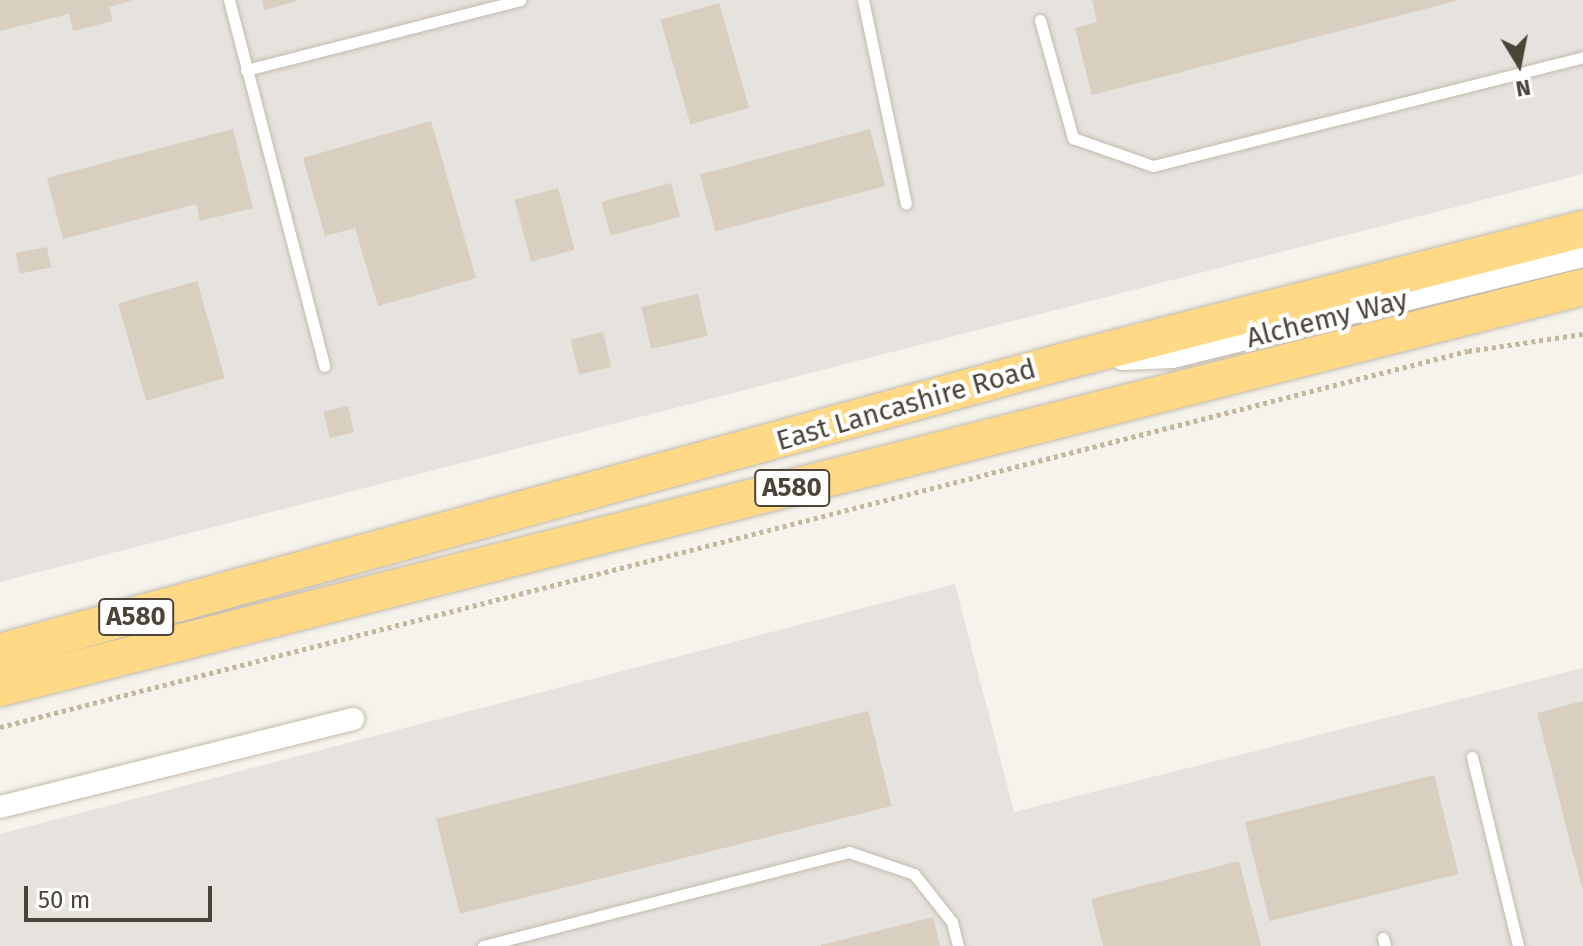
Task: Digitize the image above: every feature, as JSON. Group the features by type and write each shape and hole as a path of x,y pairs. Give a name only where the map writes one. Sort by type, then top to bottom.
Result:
{"highway":[{"name":"East Lancashire Road","path":"0,652 1069,360 1583,229"},
{"name":"East Lancashire Road","path":"0,688 1583,287"}],"street":[{"name":"Alchemy Way","path":"1069,360 1172,357 1583,256"},
{"path":"0,807 353,719"}],"lane":[{"path":"229,0 324,366"},
{"path":"246,70 520,0"},
{"path":"863,0 906,204"},
{"path":"1040,20 1073,138 1153,166 1583,57"},
{"path":"1472,757 1518,946"},
{"path":"483,946 849,852 914,874 952,922 958,946"}],"path":[{"path":"0,727 1468,351 1583,334"}],"shaded area":[{"path":"0,0 1583,0 1583,174 0,582"},
{"path":"955,584 1014,812 1583,668 1583,946 0,946 0,834"}],"building":[{"path":"0,0 131,1 109,7 113,21 73,31 69,14 0,31"},
{"path":"262,0 297,0 297,1 264,10"},
{"path":"1092,0 1456,1 1092,95 1075,28 1097,22"},
{"path":"719,3 749,108 690,125 660,20"},
{"path":"431,121 476,278 378,306 355,228 325,236 303,158"},
{"path":"233,129 253,208 200,221 196,204 63,239 47,178"},
{"path":"870,129 885,186 715,232 700,175"},
{"path":"671,183 680,217 611,235 601,202"},
{"path":"558,188 575,250 531,261 515,200"},
{"path":"47,247 51,268 20,274 16,253"},
{"path":"197,281 225,378 146,401 118,304"},
{"path":"698,294 708,336 651,349 641,307"},
{"path":"603,332 611,367 579,375 571,339"},
{"path":"348,406 354,432 330,438 324,412"},
{"path":"1583,701 1583,888 1582,888 1537,713"},
{"path":"868,711 892,806 460,914 436,819"},
{"path":"1434,775 1459,874 1269,921 1245,822"},
{"path":"1239,861 1261,946 1103,946 1091,899"},
{"path":"933,917 940,946 821,946 821,945"}]}
